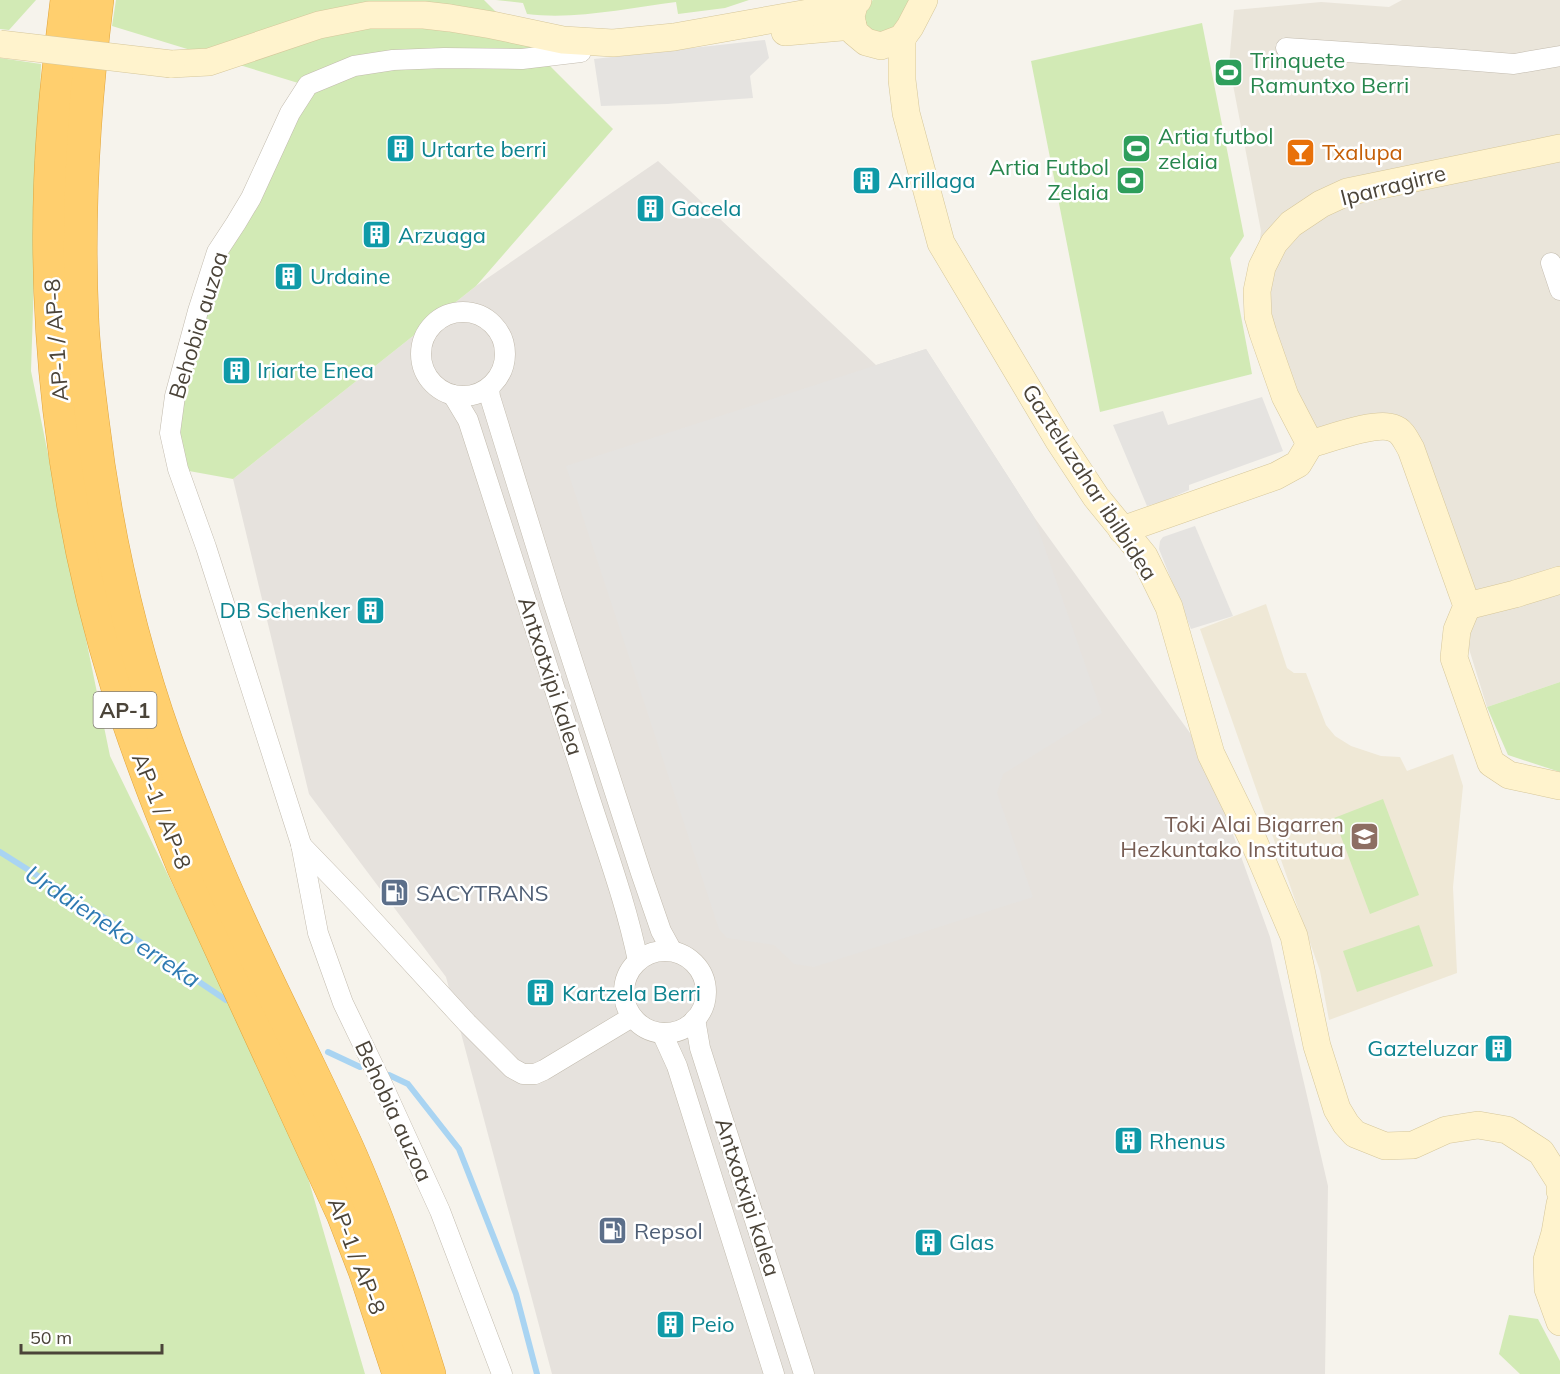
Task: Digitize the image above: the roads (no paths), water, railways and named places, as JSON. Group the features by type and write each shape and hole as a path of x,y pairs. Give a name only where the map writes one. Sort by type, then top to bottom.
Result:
{"highway":[{"name":"AP-1 / AP-8","path":"67,0 54,124 50,253 52,318 57,382 69,477 101,630 118,690 159,808 183,866 343,1214 365,1271 399,1374"},
{"name":"AP-1 / AP-8","path":"97,0 83,134 80,257 82,319 94,441 115,562 150,690 165,738 187,795 234,908 351,1156 395,1269 429,1374"}],"street":[{"path":"0,44 171,64 209,62 319,25 369,15 424,15 492,25 564,40 613,43 674,37 814,12 855,9 854,32 866,42 891,42 910,27 924,0"},
{"name":"Gazteluzahar ibilbidea","path":"891,42 902,80 906,113 941,243 1059,441 1096,497 1144,556 1169,608 1211,754 1254,842 1294,936 1317,1046 1337,1109 1355,1134 1385,1146 1413,1145 1446,1130 1478,1125 1507,1130 1541,1152 1560,1182 1560,1191"},
{"path":"1286,48 1514,64 1560,56"},
{"name":"Behobia auzoa","path":"502,1374 440,1211 384,1086 343,1003 318,933 301,844 206,547 177,469 170,433 174,396 217,252 251,198 290,113 308,85 354,66 393,60 522,59 581,52"},
{"name":"Iparragirre","path":"1310,444 1285,396 1258,316 1258,283 1262,267 1274,243 1292,224 1321,204 1347,192 1560,148"},
{"path":"1551,263 1560,290"},
{"path":"466,311 481,316 495,327 503,341 505,358 503,369 489,387 478,394 463,397 444,393 430,381 422,366 421,347 427,331 437,320 456,312 466,311"},
{"name":"Antxotxipi kalea","path":"489,387 490,397 553,601 641,873 661,931 672,951"},
{"name":"Antxotxipi kalea","path":"453,394 468,420 526,597 618,888 638,961"},
{"path":"1122,530 1276,476 1299,464 1310,444 1364,428 1392,427 1402,434 1411,449 1467,606 1457,630 1454,658 1491,763 1509,775 1560,786"},
{"path":"1467,606 1560,580"},
{"name":"Behobia auzoa","path":"301,844 467,1023 512,1068 523,1074 535,1074 544,1070 632,1017"},
{"path":"672,951 689,958 699,968 705,982 706,998 695,1020 679,1031 662,1033 647,1029 632,1017 626,1003 624,987 628,973 638,961 648,954 672,951"},
{"name":"Antxotxipi kalea","path":"695,1020 700,1048 804,1374"},
{"name":"Antxotxipi kalea","path":"662,1033 677,1066 767,1372"},
{"path":"1560,1204 1547,1260 1548,1289 1560,1322"}],"waterway":[{"name":"Urdaieneko erreka","path":"0,852 103,917 226,1000"},
{"name":"Urdaieneko erreka","path":"328,1052 360,1067"},
{"name":"Urdaieneko erreka","path":"389,1075 408,1084 459,1149 516,1294 537,1374"}],"place":[{"name":"Trinquete Ramuntxo Berri","path":"1229,73"},
{"name":"Urtarte berri","path":"400,149"},
{"name":"Artia futbol zelaia","path":"1137,149"},
{"name":"Txalupa","path":"1301,152"},
{"name":"Arrillaga","path":"867,180"},
{"name":"Artia Futbol Zelaia","path":"1130,180"},
{"name":"Gacela","path":"650,208"},
{"name":"Arzuaga","path":"377,235"},
{"name":"Urdaine","path":"289,276"},
{"name":"Iriarte Enea","path":"236,370"},
{"name":"DB Schenker","path":"371,610"},
{"name":"Toki Alai Bigarren Hezkuntako Institutua","path":"1365,837"},
{"name":"SACYTRANS","path":"395,893"},
{"name":"Kartzela Berri","path":"541,993"},
{"name":"Gazteluzar","path":"1499,1048"},
{"name":"Rhenus","path":"1128,1141"},
{"name":"Repsol","path":"613,1231"},
{"name":"Glas","path":"928,1242"},
{"name":"Peio","path":"670,1324"}]}
